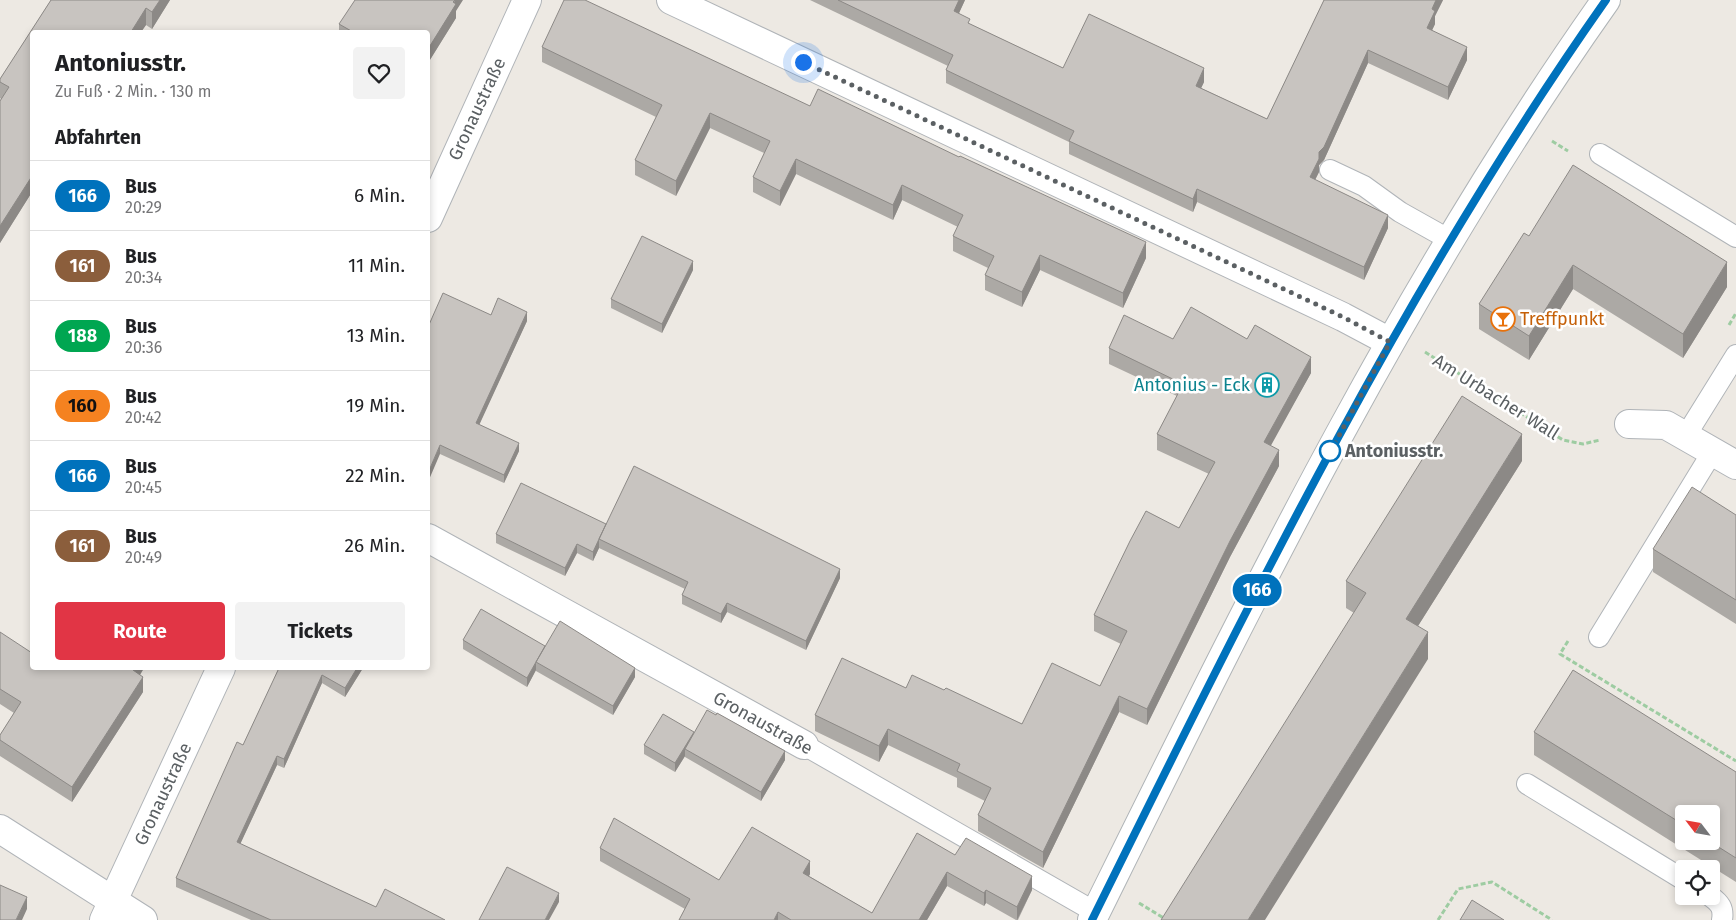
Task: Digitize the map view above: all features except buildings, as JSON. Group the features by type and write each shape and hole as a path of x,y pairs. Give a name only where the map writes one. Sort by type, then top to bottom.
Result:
{"street":[{"name":"Gronaustraße","path":"430,214 527,0"},
{"path":"671,0 1337,314 1392,337"},
{"path":"1093,916 1222,656 1392,337 1450,240 1534,107 1606,0"},
{"path":"1629,424 1666,425 1684,437 1725,458"},
{"name":"Gronaustraße","path":"430,539 804,745"},
{"name":"Gronaustraße","path":"109,911 220,670"},
{"path":"0,829 109,911 143,920"}],"lane":[{"path":"1600,154 1736,237"},
{"path":"1330,170 1364,186 1400,212 1450,240"},
{"path":"1684,437 1736,355"},
{"path":"1599,637 1725,458"},
{"name":"Gronaustraße","path":"804,745 1093,916"},
{"path":"1527,784 1675,874"},
{"path":"1720,905 1723,911 1722,920"}],"path":[{"name":"Am Urbacher Wall","path":"1392,337 1563,440 1583,444 1604,440 1629,424"},
{"path":"1611,695 1616,688"},
{"path":"1683,740 1688,732"},
{"path":"1438,920 1458,889 1492,882 1552,920"}],"bus line":[{"name":"166","path":"1092,920 1222,656 1390,342 1493,171 1606,0"}],"place":[{"name":"Treffpunkt","path":"1503,319"},
{"name":"Antonius - Eck","path":"1267,385"},
{"name":"Antoniusstr.","path":"1330,451"}],"route":[{"path":"803,62 1343,317 1390,342 1329,454 1330,451"}]}
